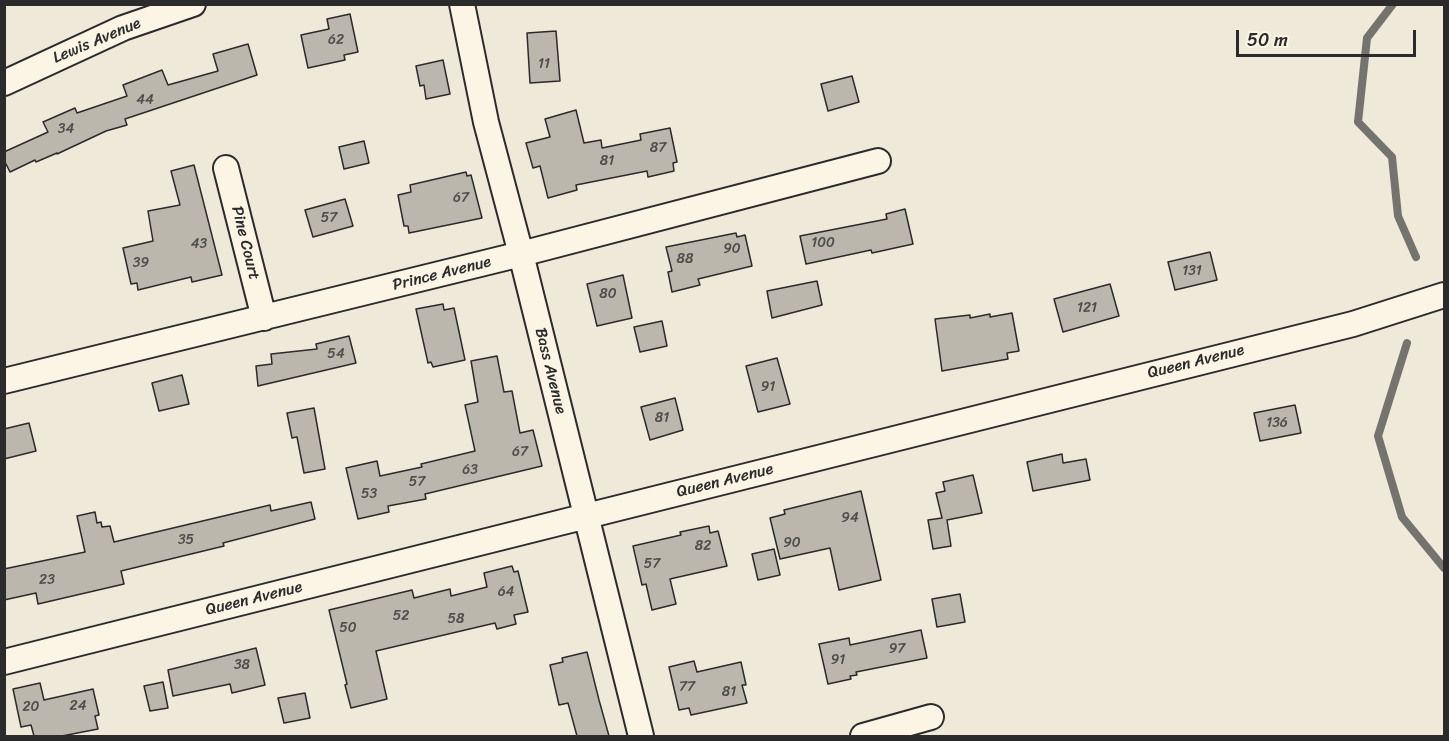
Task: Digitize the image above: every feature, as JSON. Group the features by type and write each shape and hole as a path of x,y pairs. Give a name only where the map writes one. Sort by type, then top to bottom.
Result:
{"street":[{"name":"Lewis Avenue","path":"4,83 123,28 193,4"},
{"name":"Bass Avenue","path":"462,4 486,122 641,736"},
{"name":"Prince Avenue","path":"4,381 521,254 878,161"},
{"name":"Pine Court","path":"226,168 264,318"},
{"name":"Queen Avenue","path":"4,662 1353,324 1444,295"},
{"path":"863,736 931,717"}],"building":[{"path":"350,14 358,52 344,55 345,60 308,68 301,35 329,29 327,19"},
{"path":"556,31 560,81 530,83 527,33"},
{"path":"248,44 257,75 125,119 127,125 106,131 57,154 36,162 35,160 10,172 4,160 4,152 48,132 43,122 75,108 77,113 127,96 123,85 162,70 168,85 218,71 213,54"},
{"path":"443,60 450,94 426,99 424,85 420,86 416,66"},
{"path":"852,76 859,102 828,111 821,84"},
{"path":"576,110 584,143 601,140 602,148 641,140 640,134 670,128 677,162 673,163 674,171 648,177 647,171 576,185 577,190 548,198 540,166 533,168 526,143 550,137 545,119"},
{"path":"364,141 369,163 344,169 339,147"},
{"path":"194,165 222,275 192,282 191,277 138,290 137,283 131,284 123,248 153,241 148,211 180,205 171,171"},
{"path":"466,172 467,176 471,175 482,218 409,233 408,226 404,226 398,195 411,192 410,185"},
{"path":"345,199 353,226 313,237 305,210"},
{"path":"905,209 913,244 872,253 871,250 806,264 800,236 887,219 886,214"},
{"path":"736,233 737,237 745,235 752,266 698,279 700,285 672,292 668,272 672,271 666,247"},
{"path":"1210,252 1217,280 1175,290 1168,262"},
{"path":"623,275 632,318 597,326 587,284"},
{"path":"817,281 822,305 772,318 767,291"},
{"path":"1110,284 1119,316 1063,332 1054,299"},
{"path":"443,304 444,310 454,308 465,360 433,367 431,362 428,363 416,309"},
{"path":"1012,313 1019,351 1007,353 1008,359 942,371 935,319 970,315 970,318 990,314 990,317"},
{"path":"662,321 667,346 640,352 634,327"},
{"path":"349,336 356,363 258,386 256,366 272,364 271,354 317,349 316,344"},
{"path":"497,356 504,392 512,391 520,433 533,430 542,466 425,494 426,499 388,506 389,512 358,519 346,468 377,461 380,476 422,467 421,464 475,451 465,405 478,402 471,361"},
{"path":"777,358 790,404 758,412 746,366"},
{"path":"182,375 189,404 159,411 152,383"},
{"path":"675,398 683,430 650,440 641,407"},
{"path":"1295,405 1301,433 1260,441 1254,413"},
{"path":"314,408 325,469 304,473 297,437 292,438 287,413"},
{"path":"29,423 36,451 4,459 4,429"},
{"path":"1062,454 1063,463 1086,459 1090,480 1033,491 1027,462"},
{"path":"973,475 982,513 947,520 951,546 933,549 928,520 942,518 936,493 945,491 943,482"},
{"path":"861,491 881,580 839,590 830,548 780,559 770,518 785,514 784,510"},
{"path":"311,502 315,519 223,543 224,546 121,571 124,584 38,604 36,593 4,600 4,569 85,552 77,516 95,512 97,523 101,522 102,527 110,526 114,542 270,505 271,511"},
{"path":"709,526 710,533 718,531 727,566 670,579 676,604 652,610 646,584 642,585 633,546"},
{"path":"774,549 780,575 758,580 752,554"},
{"path":"512,566 514,572 518,571 528,612 514,615 516,624 497,629 495,623 376,651 387,699 351,708 329,610 412,590 414,598 450,589 451,596 487,587 484,573"},
{"path":"960,594 965,622 937,627 932,599"},
{"path":"921,630 927,658 856,672 857,675 850,676 851,679 828,684 819,644 849,638 850,645"},
{"path":"256,648 265,685 232,693 230,684 173,696 168,670"},
{"path":"587,652 609,736 577,736 568,703 559,705 550,665 563,662 562,658"},
{"path":"694,661 697,672 741,662 746,685 742,685 747,703 691,715 689,708 679,710 669,667"},
{"path":"163,682 168,708 150,711 144,686"},
{"path":"40,683 44,700 93,689 99,715 95,716 98,729 62,736 34,736 31,725 21,727 13,689"},
{"path":"305,693 310,718 284,723 278,698"}],"waterway":[{"path":"1393,4 1367,38 1358,122 1392,157 1398,216 1416,257"},
{"path":"1407,343 1378,436 1402,517 1444,568"}]}
